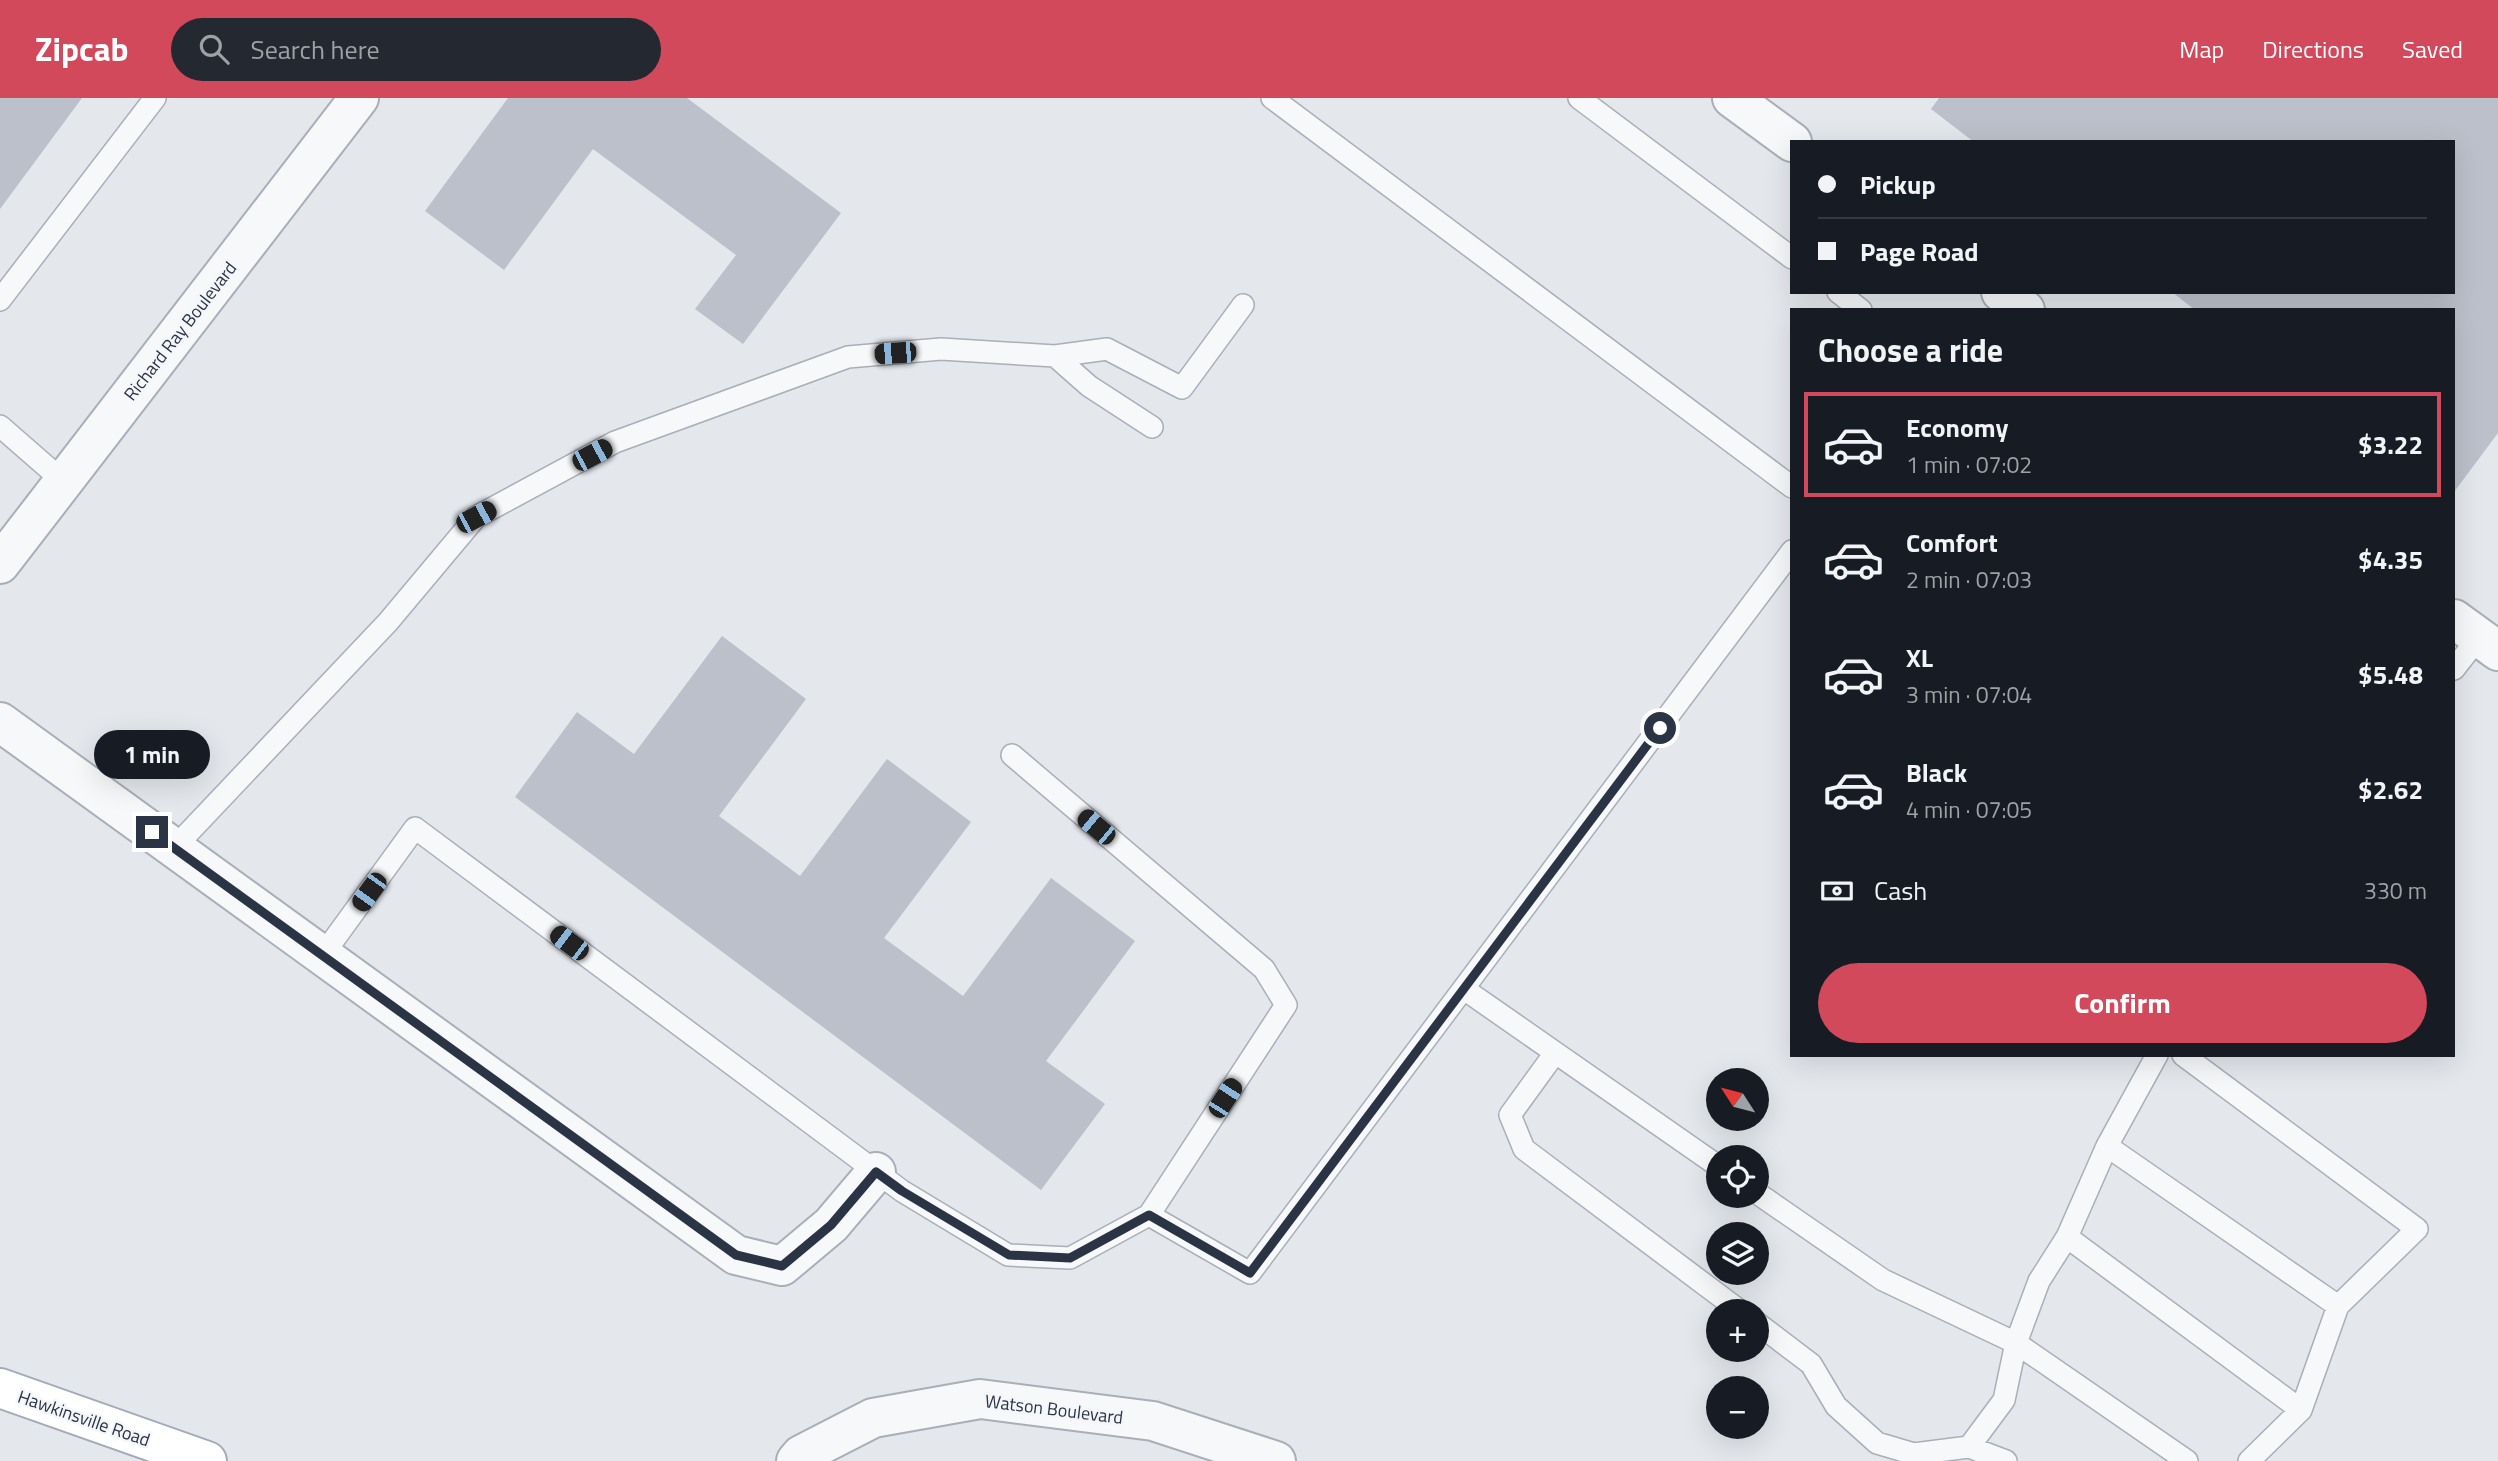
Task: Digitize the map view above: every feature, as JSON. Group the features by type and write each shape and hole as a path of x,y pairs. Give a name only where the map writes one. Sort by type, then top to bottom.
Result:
{"main road":[{"name":"Hawkinsville Road","path":"0,1388 207,1461"}],"street":[{"name":"Richard Ray Boulevard","path":"0,564 359,98"},
{"path":"1731,98 1790,141"},
{"path":"2004,294 2022,308"},
{"path":"0,722 736,1255 782,1266 831,1225 876,1172"},
{"name":"Watson Boulevard","path":"796,1461 802,1455 873,1418 981,1399 1153,1421 1276,1461"}],"lane":[{"path":"0,300 155,98"},
{"path":"1272,98 1790,486"},
{"path":"1579,98 1790,256"},
{"path":"1841,294 1858,308"},
{"path":"174,848 388,622 476,517 615,442 848,357 941,349 1055,356 1107,349 1182,388 1243,305"},
{"path":"1055,356 1089,386 1153,427"},
{"path":"0,426 63,481"},
{"path":"1149,1215 1250,1273 1790,554"},
{"path":"2455,668 2482,630"},
{"path":"322,956 415,828 902,1191 1009,1255 1070,1258 1149,1215 1286,1005 1265,969 1012,755"},
{"path":"1464,989 1706,1158"},
{"path":"1555,1053 1510,1115 1524,1149 1724,1299"},
{"path":"1969,1447 2004,1400 2016,1343 2039,1281 2067,1237 2107,1146 2156,1057"},
{"path":"2186,1057 2417,1229 2338,1306 2301,1410 2249,1461"},
{"path":"2107,1146 2338,1306"},
{"path":"1769,1201 1883,1280 2016,1343 2188,1461"},
{"path":"2067,1237 2301,1410"},
{"path":"1769,1332 1811,1364 1836,1406 1877,1443 1914,1454 1969,1447 2006,1461"}],"building":[{"path":"0,98 82,98 0,209"},
{"path":"508,98 687,98 841,213 743,344 695,309 736,255 593,149 504,270 425,211"},
{"path":"1939,98 2498,98 2498,433 2455,491 2455,308 2192,308 2175,294 2455,294 2455,140 1971,140 1931,109"},
{"path":"722,636 806,699 719,816 800,876 887,759 971,822 884,938 963,996 1051,878 1135,941 1046,1061 1105,1104 1041,1190 515,797 577,712 634,754"}],"route":[{"path":"152,832 736,1255 782,1266 831,1225 876,1172 902,1191 1009,1255 1070,1258 1149,1215 1250,1273 1660,728"}]}
